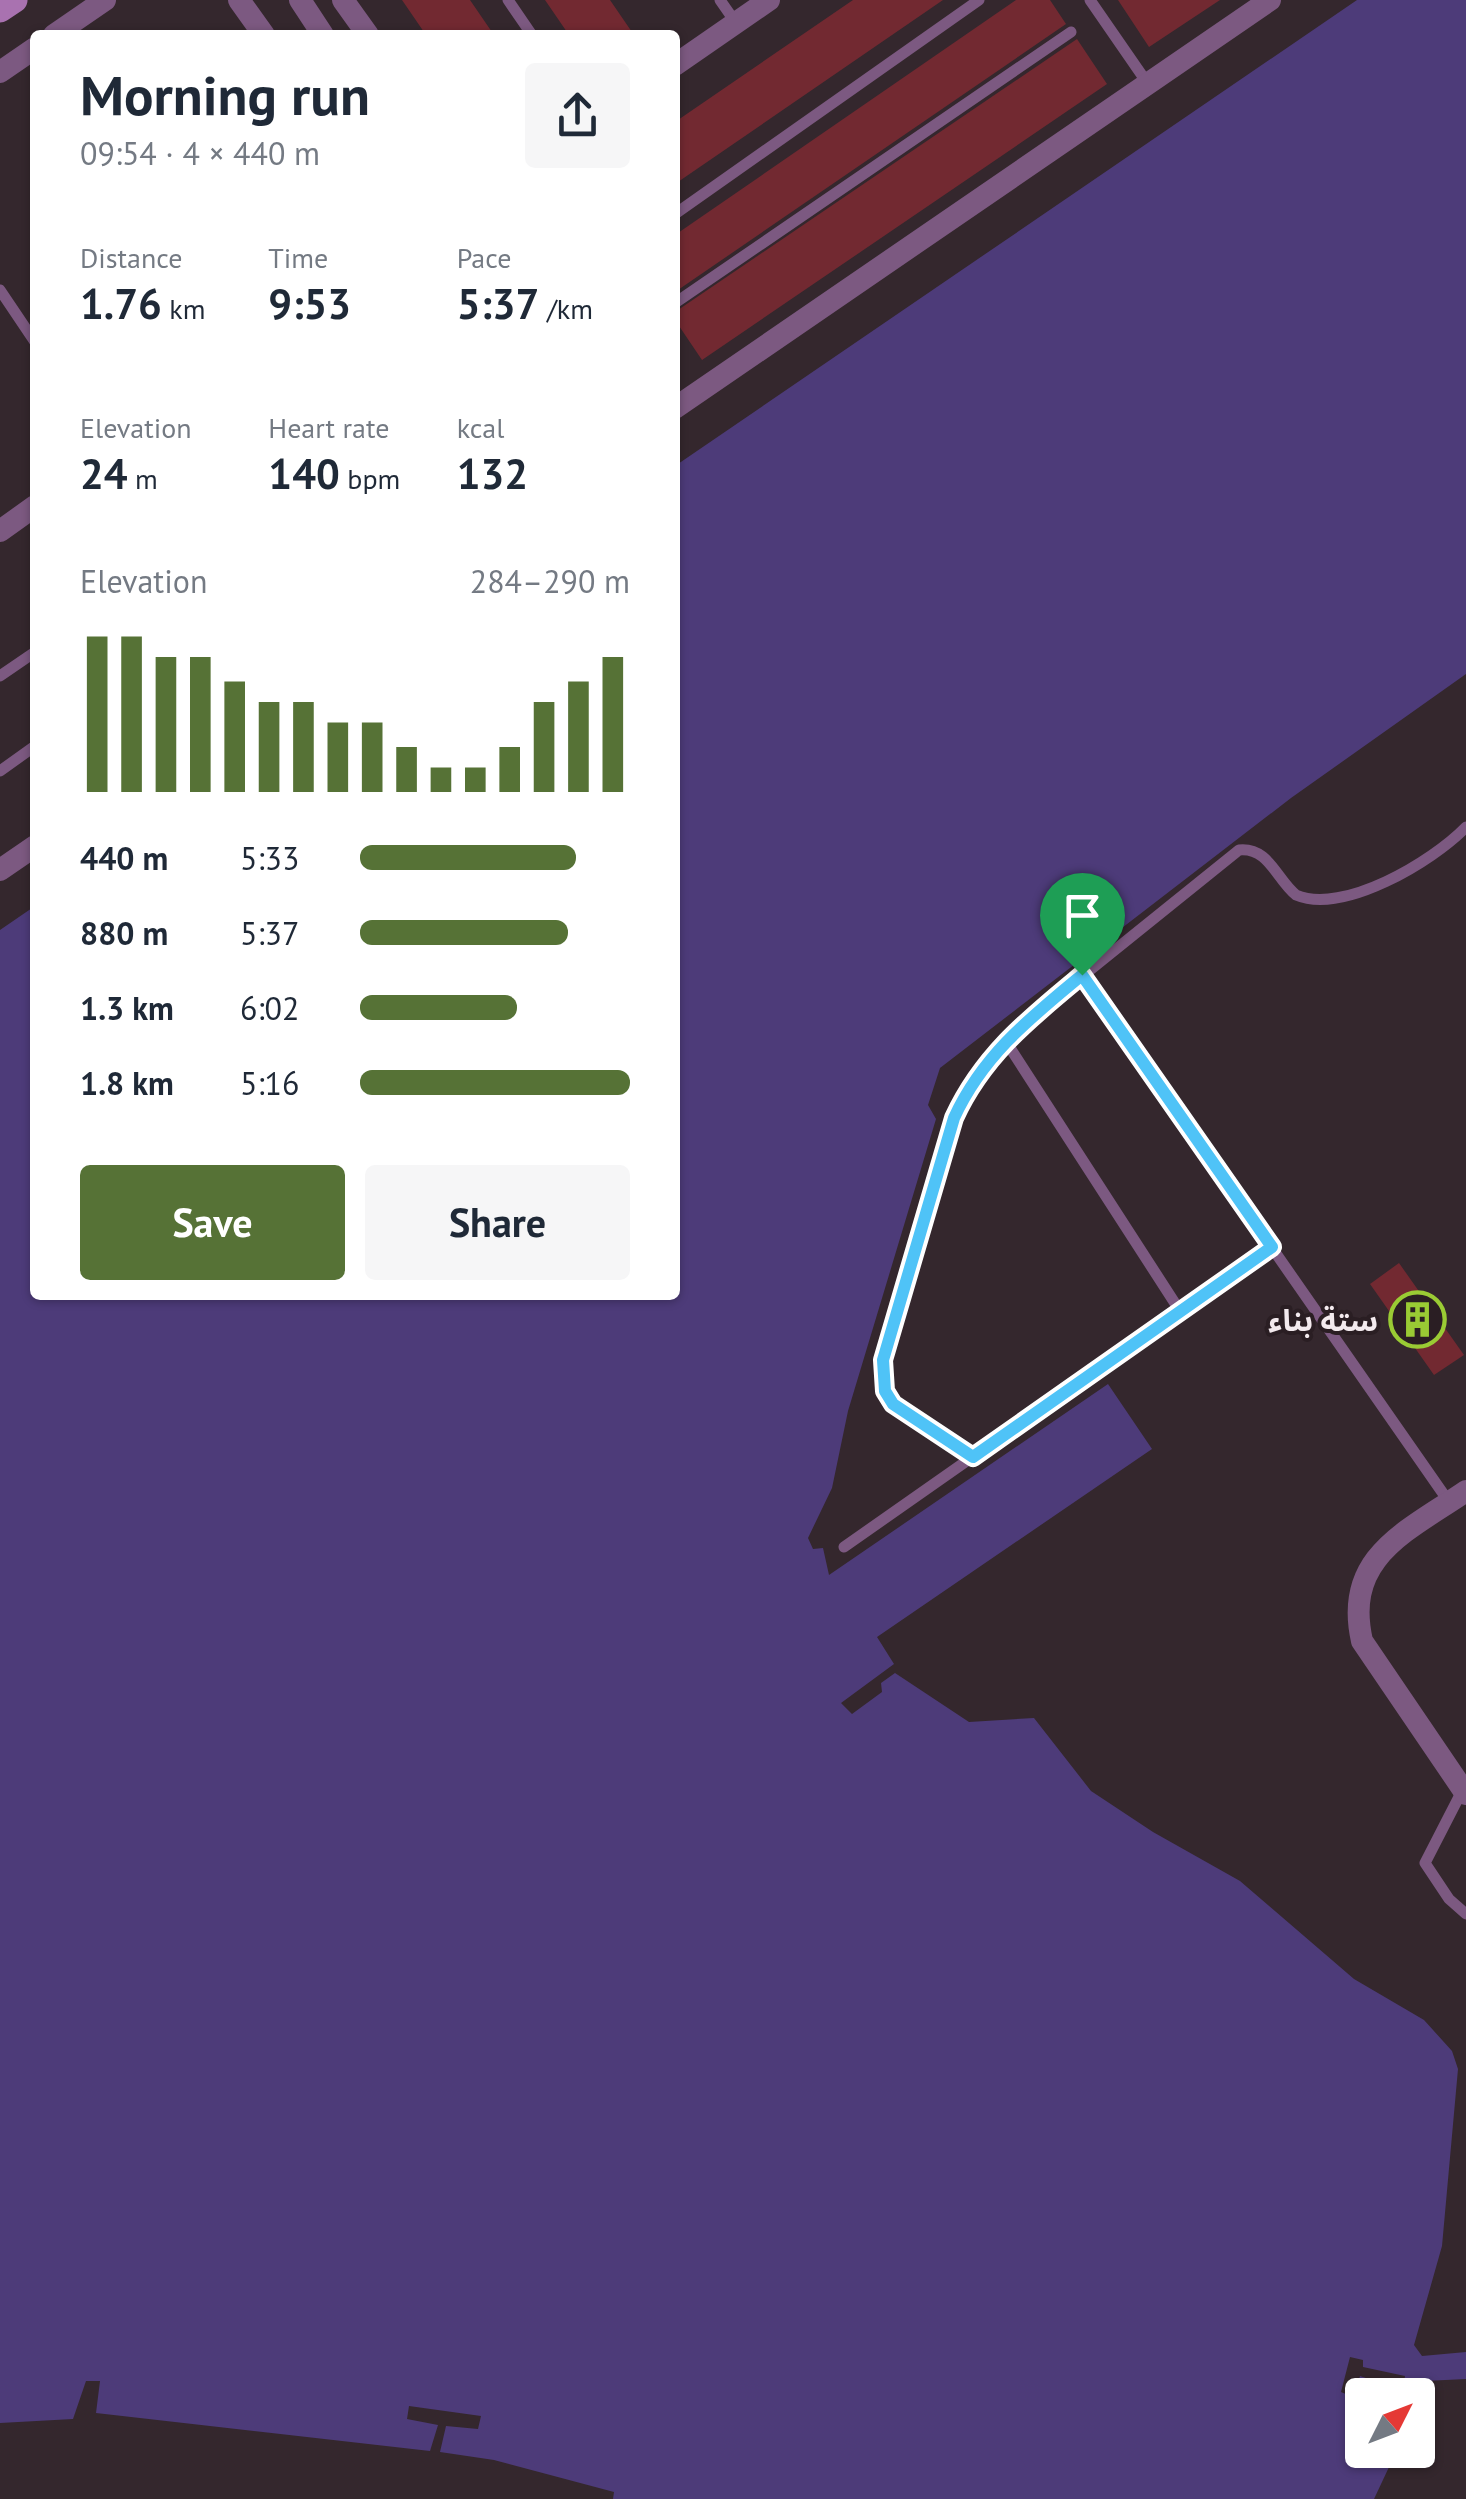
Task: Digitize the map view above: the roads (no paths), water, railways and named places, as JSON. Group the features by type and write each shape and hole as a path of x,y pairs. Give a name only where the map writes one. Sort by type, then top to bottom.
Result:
{"main road":[{"path":"0,10 15,0"}],"street":[{"path":"61,30 104,0"},
{"path":"239,0 260,30"},
{"path":"300,0 320,30"},
{"path":"343,0 364,30"},
{"path":"680,62 769,0"},
{"path":"680,405 1270,0"},
{"path":"0,72 30,51"},
{"path":"0,531 30,510"},
{"path":"0,870 30,849"},
{"path":"1458,1496 1373,1560 1360,1585 1356,1613 1362,1641 1464,1791"}],"lane":[{"path":"508,0 529,30"},
{"path":"720,0 736,23"},
{"path":"680,210 980,0"},
{"path":"1090,0 1148,84"},
{"path":"680,300 1070,32"},
{"path":"0,290 30,335"},
{"path":"0,676 30,655"},
{"path":"0,770 30,749"},
{"path":"973,1457 904,1415 885,1391 882,1376 954,1118 967,1090 1004,1040 1239,850 1258,852 1296,895 1332,902 1416,866 1466,827"},
{"path":"1082,975 1272,1247 1458,1496"},
{"path":"1004,1040 1180,1311"},
{"path":"844,1547 1272,1247"},
{"path":"1464,1791 1426,1863 1449,1899 1466,1914"}],"place":[{"name":"ستة بناء","path":"1417,1319"}]}
